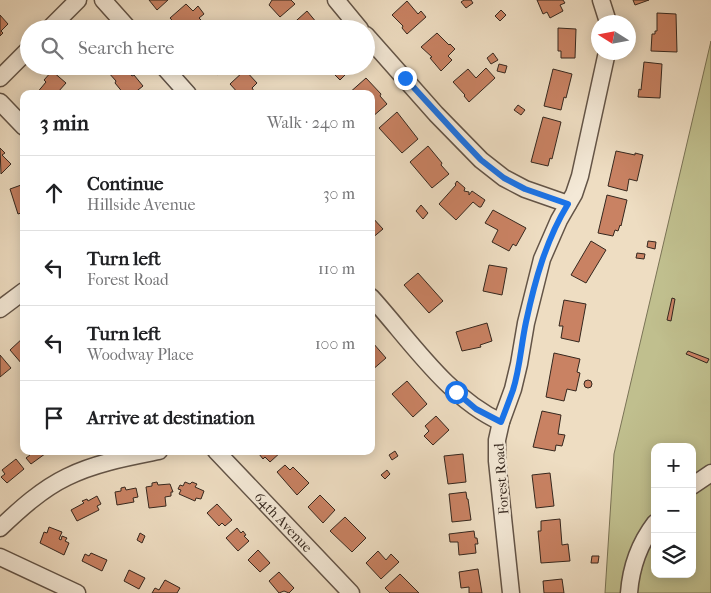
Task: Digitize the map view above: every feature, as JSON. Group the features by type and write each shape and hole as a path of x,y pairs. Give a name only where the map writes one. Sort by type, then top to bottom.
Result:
{"street":[{"path":"58,20 78,0"},
{"path":"103,0 121,20"},
{"path":"336,0 353,20"},
{"path":"601,0 606,15"},
{"path":"375,45 436,114 489,166 504,178 525,189 568,204"},
{"path":"0,78 20,58"},
{"name":"Forest Road","path":"511,593 497,461 497,440 515,381 526,323 542,259 559,220 574,194 586,152 605,60"},
{"path":"171,75 184,90"},
{"path":"0,102 20,123"},
{"path":"0,309 20,294"},
{"path":"375,302 456,392 476,409 501,422"},
{"path":"0,528 51,486 68,476 114,461 141,455"},
{"name":"64th Avenue","path":"220,455 351,593"},
{"path":"696,483 711,473"},
{"path":"629,593 634,564 651,529"},
{"path":"0,557 77,593"}],"shaded area":[{"path":"711,41 711,593 605,593 614,454"}],"building":[{"path":"149,0 168,0 157,10"},
{"path":"272,0 291,0 295,4 280,17 269,5"},
{"path":"471,0 473,3 466,8 461,2"},
{"path":"537,0 563,0 565,3 560,5 563,11 550,18 547,12 543,14"},
{"path":"633,0 649,0 635,5"},
{"path":"407,1 418,14 421,11 426,17 407,34 402,28 403,26 392,15"},
{"path":"186,4 193,11 198,6 204,14 199,18 201,20 172,20 170,18"},
{"path":"501,10 506,15 500,21 495,16"},
{"path":"307,11 314,20 297,20"},
{"path":"657,13 676,14 677,52 651,51 652,34 655,34 655,31 657,31"},
{"path":"0,15 8,24 1,31 3,33 0,36"},
{"path":"558,28 576,29 575,58 561,58 561,51 558,51"},
{"path":"437,33 455,49 448,56 452,60 441,71 430,58 432,57 421,47"},
{"path":"493,53 498,60 491,64 487,58"},
{"path":"644,62 662,64 660,98 638,97 639,89 641,90"},
{"path":"499,64 507,66 505,73 497,71"},
{"path":"486,68 495,78 469,102 453,82 468,69 476,78"},
{"path":"553,69 572,74 561,110 544,106"},
{"path":"48,75 57,75 66,83 60,90 39,90 46,82 44,80"},
{"path":"111,75 134,75 143,86 138,90 121,90 115,83 116,81"},
{"path":"240,75 250,75 257,83 252,88 253,90 235,90 230,84"},
{"path":"335,75 345,75 340,80"},
{"path":"366,78 381,94 380,96 387,104 375,114 375,90 352,90"},
{"path":"518,105 525,110 521,115 514,110"},
{"path":"397,112 418,139 402,153 379,128"},
{"path":"543,117 561,122 552,159 550,158 548,166 531,162"},
{"path":"428,146 449,174 432,188 410,162"},
{"path":"0,148 5,153 2,155 11,164 1,174"},
{"path":"616,151 643,155 637,181 629,179 627,191 608,186"},
{"path":"457,181 465,188 464,191 469,192 469,195 472,191 485,200 481,207 473,202 456,220 439,204 456,185"},
{"path":"20,185 20,213 18,214 10,189"},
{"path":"607,195 627,200 621,226 618,231 615,230 613,236 598,233"},
{"path":"421,205 428,213 423,219 416,211"},
{"path":"493,210 526,228 516,246 513,244 509,251 492,242 498,230 485,223"},
{"path":"375,220 383,229 375,236"},
{"path":"591,241 606,250 586,283 571,275"},
{"path":"648,241 656,242 655,249 647,247"},
{"path":"637,253 645,254 644,259 636,258"},
{"path":"489,265 507,268 502,295 483,291"},
{"path":"418,273 443,301 429,313 404,285"},
{"path":"672,298 675,299 671,321 667,320"},
{"path":"564,300 586,304 579,342 561,338 563,326 559,326"},
{"path":"487,323 492,341 480,345 481,347 462,351 456,332"},
{"path":"20,341 20,362 10,350"},
{"path":"375,345 386,358 375,368"},
{"path":"688,351 709,359 707,363 686,354"},
{"path":"554,353 580,359 577,372 580,373 576,391 567,389 564,401 546,397"},
{"path":"0,355 11,368 0,377"},
{"path":"588,380 592,384 588,388 584,384"},
{"path":"407,381 427,404 413,417 392,394"},
{"path":"542,411 561,415 558,434 565,435 562,446 556,445 555,451 533,447"},
{"path":"436,416 449,430 433,445 424,436 429,431 425,426"},
{"path":"395,451 398,456 392,460 389,455"},
{"path":"463,454 466,482 448,484 444,456"},
{"path":"30,455 43,455 31,464 26,458"},
{"path":"260,455 278,455 270,462 265,457 263,459"},
{"path":"16,459 24,469 7,483 1,477 5,474 2,470"},
{"path":"285,465 290,470 293,467 309,483 297,495 277,472"},
{"path":"387,470 390,474 385,479 381,475"},
{"path":"550,473 554,506 536,508 532,475"},
{"path":"157,482 158,485 170,484 173,492 171,492 171,496 165,497 166,506 149,508 146,487 152,486 152,483"},
{"path":"185,482 197,484 195,487 204,491 201,499 196,498 195,501 179,494 181,490 178,489 180,485 183,486"},
{"path":"125,487 126,490 136,488 138,497 133,498 134,502 117,505 115,492 121,491 121,488"},
{"path":"466,492 471,520 452,522 449,494"},
{"path":"320,495 335,510 323,523 308,507"},
{"path":"97,496 101,504 97,506 99,510 77,521 71,510 84,503 82,501 87,499 88,501"},
{"path":"217,504 232,520 225,526 222,523 219,526 207,513"},
{"path":"345,517 366,538 352,552 330,531"},
{"path":"560,519 562,545 568,544 570,561 541,563 538,531 541,531 541,521"},
{"path":"49,527 62,532 59,539 61,540 62,536 67,538 65,541 69,543 64,555 40,543 44,532 47,533"},
{"path":"237,528 241,533 243,531 246,535 244,536 249,541 238,551 226,538"},
{"path":"474,531 478,544 475,544 476,553 459,555 458,542 450,542 449,534"},
{"path":"140,533 145,536 142,543 137,540"},
{"path":"258,550 270,563 260,572 248,560"},
{"path":"378,551 386,560 391,554 399,562 381,579 366,563"},
{"path":"91,553 107,560 102,571 82,561 85,554 89,556"},
{"path":"592,556 599,556 598,563 591,563"},
{"path":"478,569 482,593 469,593 469,587 461,588 459,572"},
{"path":"129,570 145,578 139,589 124,581"},
{"path":"279,572 294,588 289,593 284,591 279,593 269,581"},
{"path":"400,574 419,593 390,593 385,588"},
{"path":"562,579 564,593 544,593 543,581"},
{"path":"165,580 180,588 177,593 152,593 155,588 159,590"}],"route":[{"path":"405,78 436,114 481,160 504,178 525,189 568,204 542,259 526,323 520,364 501,422 476,409 456,392"}]}
